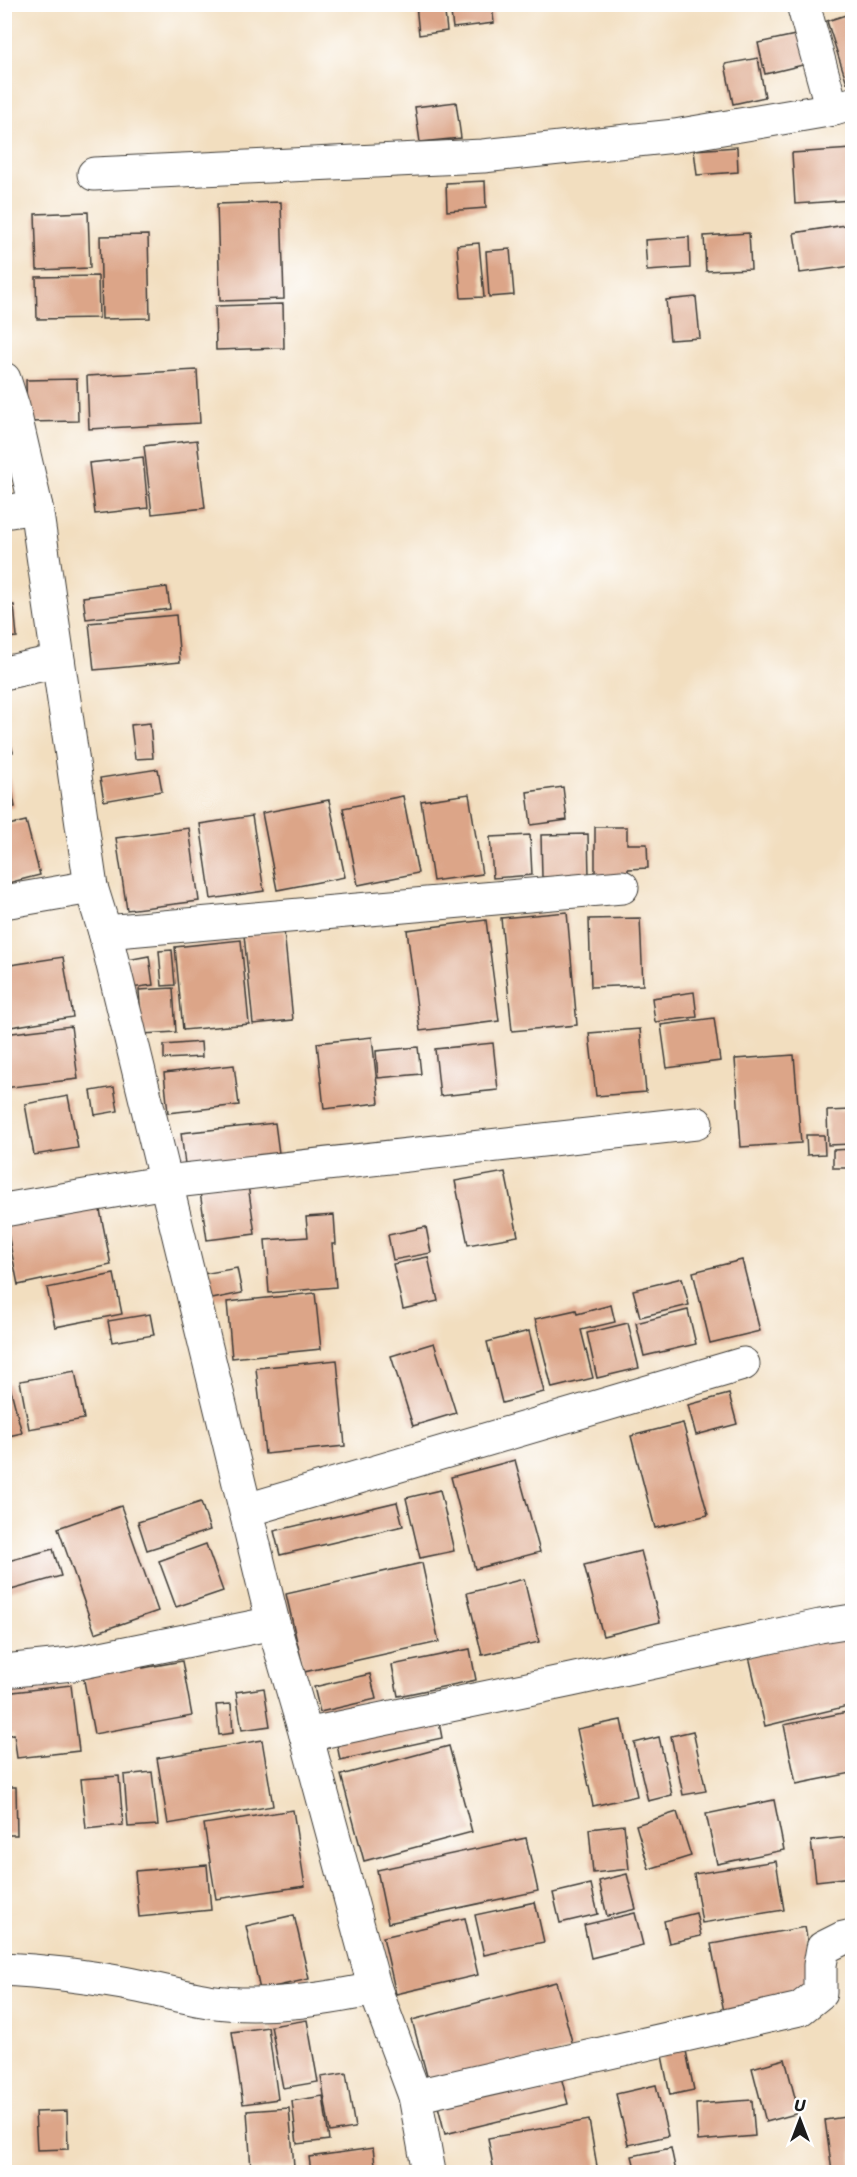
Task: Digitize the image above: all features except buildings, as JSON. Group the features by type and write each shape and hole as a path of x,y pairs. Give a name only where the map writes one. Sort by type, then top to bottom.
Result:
{"street":[{"path":"803,4 829,98 843,106"},
{"path":"94,174 483,156 675,136 843,106"},
{"path":"4,379 13,406 36,507 91,888 105,932 273,1623 375,1989 416,2096 429,2172"},
{"path":"4,512 36,507"},
{"path":"4,674 58,661"},
{"path":"4,902 91,888"},
{"path":"105,932 622,888"},
{"path":"4,1210 166,1182 696,1123"},
{"path":"247,1510 743,1364"},
{"path":"306,1735 852,1621"},
{"path":"4,1671 72,1664 273,1623"},
{"path":"416,2096 800,2009 820,1993 820,1965 823,1948 852,1936"},
{"path":"4,1969 123,1983 209,2001 260,2004 324,2000 375,1989"}]}
